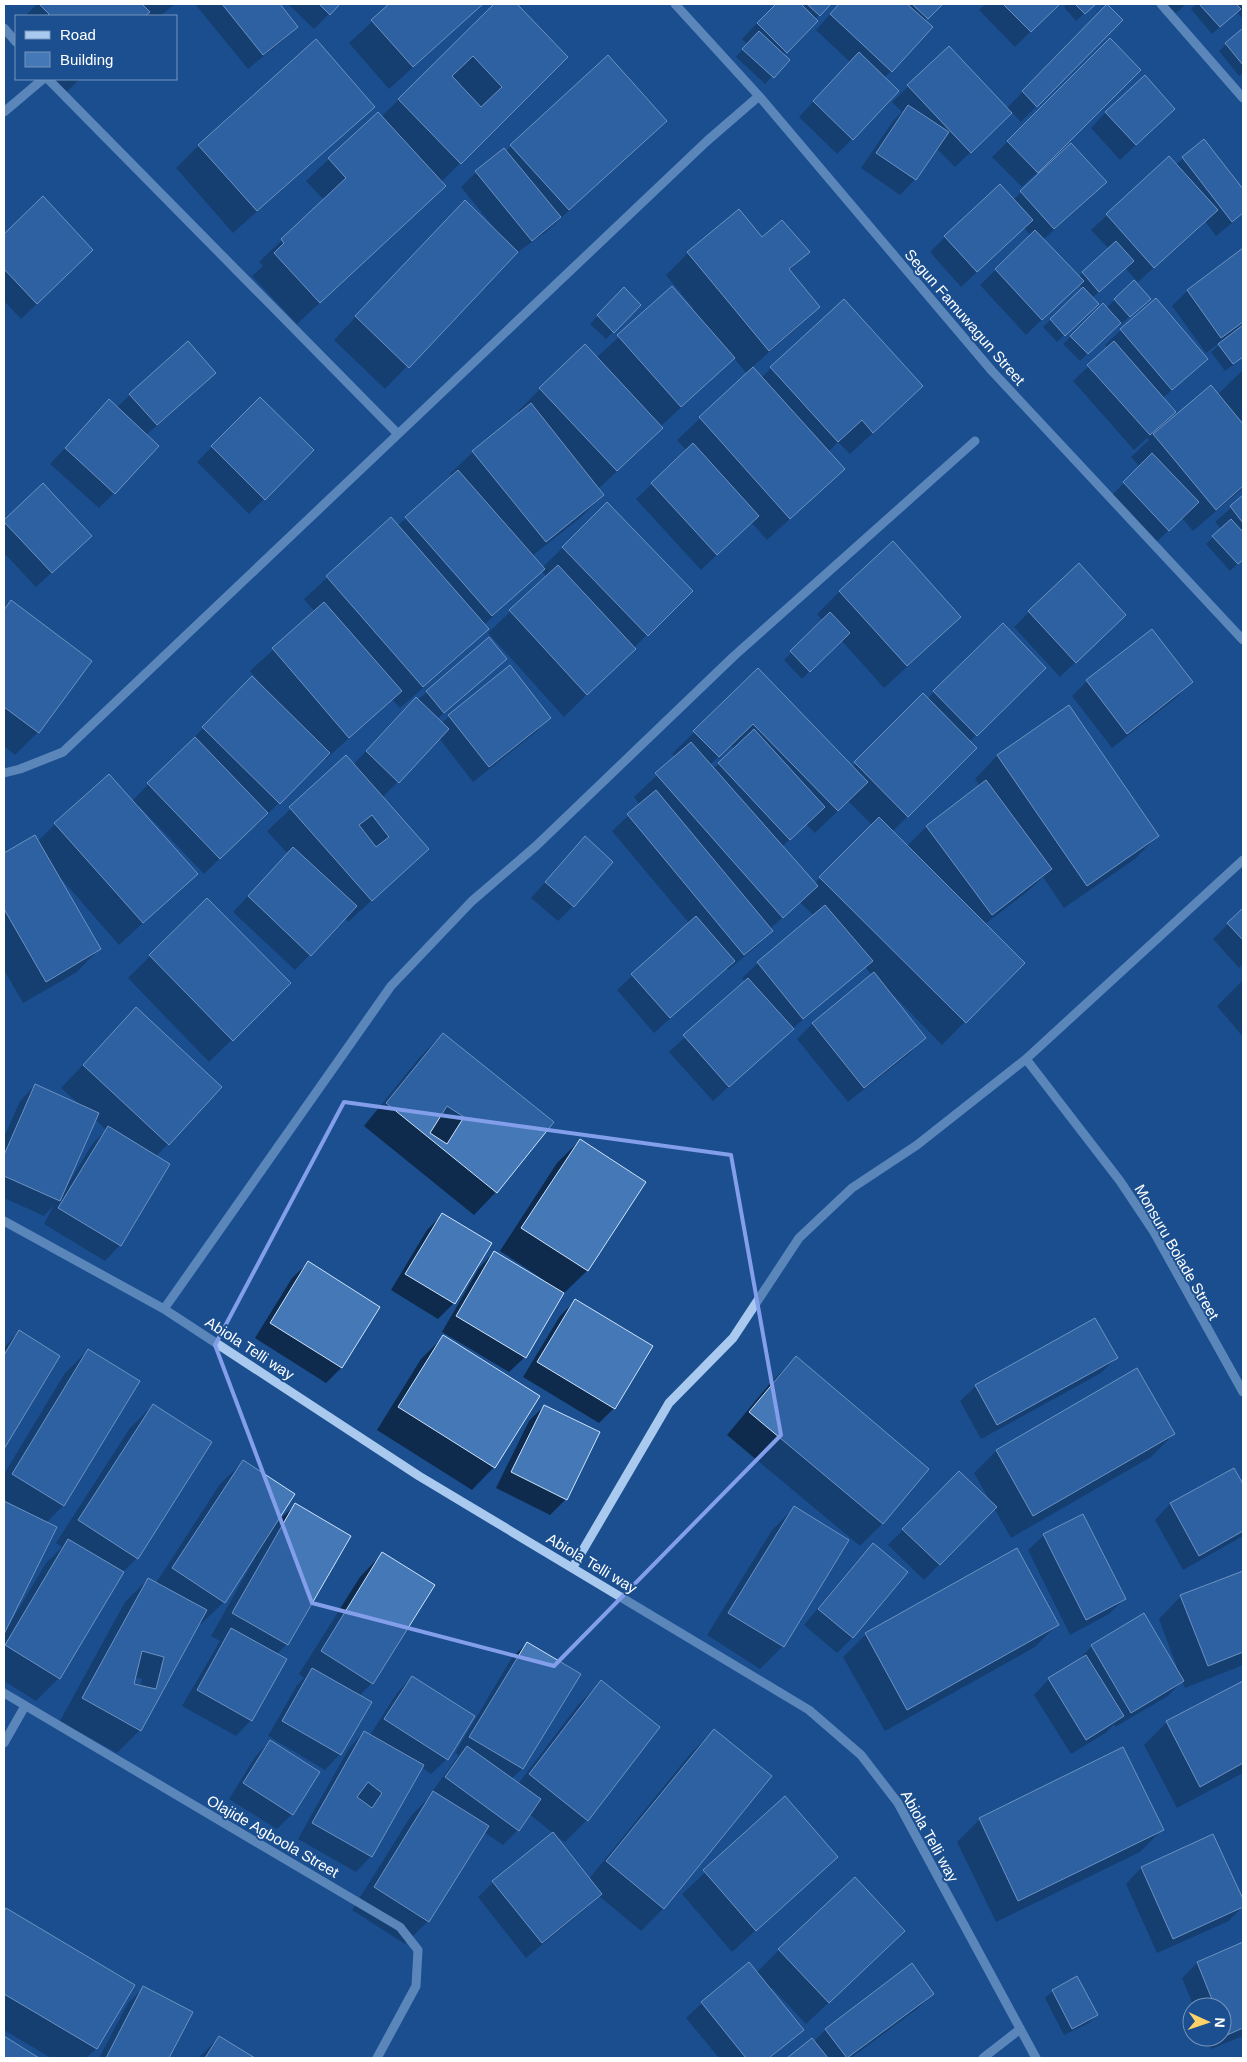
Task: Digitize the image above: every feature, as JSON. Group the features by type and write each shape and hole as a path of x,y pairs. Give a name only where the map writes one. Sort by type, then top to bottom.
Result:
{"street":[{"name":"Segun Famuwagun Street","path":"676,4 759,96 992,371 1243,640"},
{"path":"1162,4 1243,98"},
{"path":"4,28 15,41"},
{"path":"4,112 42,80"},
{"path":"49,80 398,434"},
{"path":"4,773 20,769 63,752 707,141 759,96"},
{"path":"164,1309 391,986 472,901 536,846 734,656 974,440"},
{"path":"573,1567 669,1403 733,1338 799,1238 852,1188 917,1145 1026,1059 1243,860"},
{"name":"Monsuru Bolade Street","path":"1026,1059 1120,1181 1144,1218 1243,1392"},
{"name":"Abiola Telli way","path":"4,1221 164,1309 419,1476 809,1710 861,1755 898,1803 1019,2030 1036,2058"},
{"name":"Olajide Agboola Street","path":"4,1693 400,1927 418,1950 416,1986 377,2058"},
{"path":"4,1743 25,1706"},
{"path":"983,2058 1019,2030"}],"highlighted area":[{"path":"344,1102 731,1155 781,1435 554,1666 312,1603 215,1345"}],"building":[{"path":"39,4 142,4 150,12 146,15 49,14"},
{"path":"222,4 280,4 298,27 263,55"},
{"path":"319,4 340,4 330,15"},
{"path":"389,4 483,4 413,67 371,20"},
{"path":"494,4 517,4 568,57 461,164 398,99","holes":["473,56 502,87 481,107 452,76"]},
{"path":"776,4 801,4 818,21 787,53 757,23"},
{"path":"807,4 831,4 820,16"},
{"path":"839,4 907,4 933,27 892,72 830,14"},
{"path":"912,4 943,4 928,19"},
{"path":"1003,4 1060,4 1031,32"},
{"path":"1075,4 1096,4 1085,14"},
{"path":"1107,4 1123,20 1037,107 1022,91"},
{"path":"1199,4 1236,4 1241,9 1220,27"},
{"path":"1243,28 1243,65 1225,43"},
{"path":"759,31 790,60 774,78 742,49"},
{"path":"1110,38 1141,70 1038,173 1007,141"},
{"path":"316,39 375,107 257,211 198,145"},
{"path":"949,46 1012,113 971,153 907,85"},
{"path":"859,52 899,91 853,140 813,101"},
{"path":"608,55 667,121 569,210 510,145"},
{"path":"1145,75 1175,109 1136,145 1105,112"},
{"path":"908,105 949,132 916,180 876,153"},
{"path":"378,112 446,186 320,303 274,253 284,243 281,239 346,178 328,158"},
{"path":"1204,139 1243,189 1243,213 1232,222 1182,157"},
{"path":"1071,143 1107,182 1054,229 1020,191"},
{"path":"504,148 561,217 532,241 475,171"},
{"path":"1169,156 1218,210 1154,268 1106,214"},
{"path":"1000,184 1033,220 977,272 944,236"},
{"path":"43,196 93,250 37,304 4,269 4,234"},
{"path":"465,200 518,252 409,368 355,316"},
{"path":"739,209 762,237 782,220 810,252 789,269 820,307 769,351 687,252"},
{"path":"1035,230 1084,281 1042,320 995,269"},
{"path":"1116,241 1134,261 1099,292 1082,272"},
{"path":"1243,248 1243,322 1221,338 1187,290"},
{"path":"1134,280 1151,299 1130,317 1114,299"},
{"path":"672,286 735,358 681,407 617,335"},
{"path":"624,287 641,305 614,333 597,315"},
{"path":"1083,287 1099,304 1065,336 1050,319"},
{"path":"1156,298 1208,359 1172,390 1120,329"},
{"path":"844,299 923,386 873,433 862,420 838,442 770,367"},
{"path":"1103,303 1121,323 1088,354 1070,336"},
{"path":"1243,325 1243,357 1233,364 1218,344"},
{"path":"188,341 216,373 157,425 129,394"},
{"path":"1114,341 1176,412 1150,435 1087,365"},
{"path":"585,344 663,428 617,471 539,388"},
{"path":"753,367 845,469 790,519 699,417"},
{"path":"1211,385 1243,424 1243,486 1216,510 1153,434"},
{"path":"260,397 314,450 265,500 211,446"},
{"path":"109,399 159,446 115,494 65,448"},
{"path":"531,403 604,495 546,542 472,451"},
{"path":"693,443 759,516 717,555 651,483"},
{"path":"1152,453 1199,502 1169,531 1123,482"},
{"path":"458,470 545,569 492,616 405,517"},
{"path":"43,483 92,536 52,573 4,522"},
{"path":"1243,495 1243,523 1230,506"},
{"path":"607,502 693,591 648,636 562,547"},
{"path":"391,517 489,629 423,687 326,576"},
{"path":"1231,519 1243,532 1243,560 1238,564 1212,536"},
{"path":"893,541 961,617 907,666 839,591"},
{"path":"1079,563 1126,615 1076,663 1028,611"},
{"path":"558,565 636,649 587,695 509,610"},
{"path":"11,600 92,661 39,733 4,707 4,610"},
{"path":"324,602 402,691 349,738 272,648"},
{"path":"830,612 850,633 810,672 790,651"},
{"path":"1003,623 1046,668 977,736 933,691"},
{"path":"1152,629 1193,682 1127,734 1086,680"},
{"path":"489,637 507,659 444,713 426,691"},
{"path":"510,665 551,718 489,767 448,715"},
{"path":"758,668 868,782 838,811 753,724 719,757 693,731"},
{"path":"252,676 330,753 280,804 202,727"},
{"path":"923,693 977,748 908,817 854,762"},
{"path":"416,697 449,729 399,783 366,751"},
{"path":"1069,705 1159,836 1087,886 997,755"},
{"path":"754,729 825,807 790,840 718,763"},
{"path":"195,737 268,813 220,859 147,783"},
{"path":"691,742 818,886 783,918 655,773"},
{"path":"346,755 429,849 372,901 289,807","holes":["372,815 389,837 376,847 359,825"]},
{"path":"109,774 198,874 143,923 54,823"},
{"path":"986,780 1052,869 992,915 926,826"},
{"path":"656,790 773,931 744,955 627,814"},
{"path":"879,817 1025,963 966,1023 819,877"},
{"path":"35,835 101,949 46,982 4,909 4,853"},
{"path":"585,836 613,862 574,907 545,882"},
{"path":"293,847 357,906 311,956 248,896"},
{"path":"207,898 291,983 233,1041 149,955"},
{"path":"825,905 873,961 803,1019 757,962"},
{"path":"1243,908 1243,940 1227,923"},
{"path":"696,916 735,961 670,1018 631,974"},
{"path":"874,972 926,1038 864,1088 812,1023"},
{"path":"748,978 794,1029 729,1087 683,1035"},
{"path":"136,1007 222,1087 169,1145 83,1065"},
{"path":"443,1033 554,1122 497,1193 386,1103","holes":["447,1106 464,1117 447,1144 430,1133"]},
{"path":"35,1084 99,1113 60,1201 4,1176 4,1155"},
{"path":"108,1126 170,1164 121,1246 58,1208"},
{"path":"580,1139 646,1182 588,1271 521,1228"},
{"path":"442,1213 492,1243 455,1304 405,1274"},
{"path":"494,1251 564,1293 526,1358 456,1316"},
{"path":"308,1261 380,1307 342,1368 270,1323"},
{"path":"575,1299 653,1346 615,1409 537,1362"},
{"path":"1095,1318 1118,1358 997,1425 975,1385"},
{"path":"19,1330 60,1356 4,1449 4,1355"},
{"path":"443,1335 540,1396 495,1468 398,1407"},
{"path":"88,1349 140,1381 64,1506 12,1474"},
{"path":"796,1356 929,1469 883,1524 749,1412"},
{"path":"1137,1368 1175,1434 1033,1516 996,1450"},
{"path":"153,1404 212,1442 138,1559 78,1520"},
{"path":"544,1405 600,1432 567,1500 511,1472"},
{"path":"243,1460 295,1494 225,1603 172,1568"},
{"path":"1234,1468 1243,1484 1243,1531 1199,1556 1170,1503"},
{"path":"959,1471 997,1507 940,1565 902,1529"},
{"path":"4,1501 57,1527 4,1634"},
{"path":"295,1503 351,1536 288,1645 232,1613"},
{"path":"794,1506 849,1540 784,1647 728,1613"},
{"path":"1083,1514 1126,1599 1086,1620 1043,1534"},
{"path":"68,1539 124,1572 60,1679 5,1645"},
{"path":"873,1543 908,1572 853,1638 818,1609"},
{"path":"1017,1548 1059,1625 907,1710 865,1633"},
{"path":"382,1552 435,1585 373,1684 321,1651"},
{"path":"1243,1571 1243,1652 1208,1666 1180,1595"},
{"path":"148,1578 207,1610 141,1731 82,1698","holes":["142,1651 164,1657 156,1689 134,1684"]},
{"path":"1144,1613 1184,1681 1131,1713 1091,1645"},
{"path":"231,1628 287,1659 252,1721 197,1690"},
{"path":"527,1642 581,1674 523,1769 469,1737"},
{"path":"1086,1655 1124,1716 1086,1740 1048,1678"},
{"path":"312,1668 372,1702 341,1755 282,1721"},
{"path":"412,1676 475,1716 448,1760 384,1719"},
{"path":"601,1680 660,1727 588,1821 529,1774"},
{"path":"1243,1681 1243,1763 1200,1787 1166,1721"},
{"path":"714,1729 772,1776 664,1909 606,1861"},
{"path":"364,1731 424,1765 372,1857 312,1823","holes":["368,1782 382,1793 372,1808 357,1797"]},
{"path":"270,1740 320,1772 293,1815 243,1783"},
{"path":"467,1746 541,1799 519,1831 445,1777"},
{"path":"1123,1747 1164,1830 1018,1901 979,1818"},
{"path":"433,1791 489,1826 429,1922 374,1887"},
{"path":"785,1796 838,1857 756,1931 703,1870"},
{"path":"553,1832 602,1894 542,1943 492,1881"},
{"path":"1213,1834 1243,1899 1243,1907 1173,1939 1141,1867"},
{"path":"855,1877 905,1931 829,2003 778,1949"},
{"path":"6,1908 135,1985 97,2049 4,1994 4,1912"},
{"path":"1243,1942 1243,2028 1232,2033 1232,1997 1211,1997 1197,1962"},
{"path":"749,1962 804,2030 769,2058 746,2058 701,2002"},
{"path":"912,1963 934,1994 847,2058 825,2029"},
{"path":"1077,1976 1098,2015 1072,2029 1052,1990"},
{"path":"143,1986 193,2012 169,2058 106,2058"},
{"path":"4,2036 39,2058 4,2058"},
{"path":"219,2036 255,2058 205,2058"},
{"path":"812,2038 828,2058 787,2058"}]}
